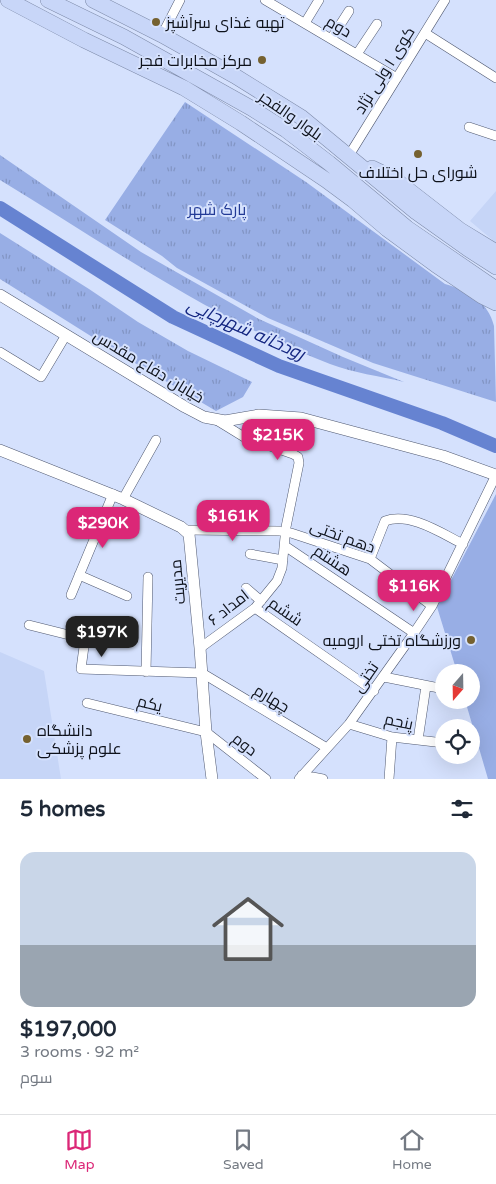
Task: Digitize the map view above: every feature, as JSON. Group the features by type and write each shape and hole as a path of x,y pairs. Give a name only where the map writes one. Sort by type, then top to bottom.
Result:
{"highway":[{"path":"8,0 84,40 184,88 241,123 326,180 387,229 489,300 496,312"},
{"name":"بلوار والفجر","path":"48,0 124,37 252,108 286,130 329,163 407,228 496,289"},
{"name":"بلوار والفجر","path":"93,0 236,76 301,117 416,212 468,250 496,267"},
{"path":"348,156 393,178 460,230 496,252"}],"street":[{"path":"162,35 180,0"},
{"name":"دوم","path":"265,0 279,3 305,24 397,78"},
{"path":"305,24 319,0"},
{"name":"کوی ۱ ولی نژاد","path":"348,156 445,0"},
{"path":"331,39 349,11"},
{"path":"357,54 377,24"},
{"path":"424,33 496,78"},
{"path":"470,127 496,136"},
{"name":"خیابان دفاع مقدس","path":"0,295 204,417 225,421 259,415 301,418 443,456 496,475"},
{"path":"0,352 40,377 66,335"},
{"name":"امداد ۶","path":"200,648 258,604 277,582 283,560 285,532 299,463 298,457 293,454 244,437 215,419"},
{"path":"71,595 118,496 156,440"},
{"path":"0,450 118,496 186,530"},
{"name":"تختی","path":"301,777 350,724 432,606 496,475"},
{"path":"370,559 385,521 394,518 420,523 463,544"},
{"name":"دهم تختی","path":"186,530 285,532 370,559 432,606"},
{"name":"مدیریت","path":"186,530 189,534 211,777"},
{"name":"هشتم","path":"285,546 414,633"},
{"path":"250,554 283,560"},
{"path":"79,576 127,596"},
{"path":"146,672 148,577"},
{"name":"ششم","path":"246,588 258,604 374,691"},
{"path":"29,625 85,639 80,669 202,673"},
{"name":"چهارم","path":"202,673 327,748"},
{"path":"384,677 435,688"},
{"path":"418,740 426,686"},
{"name":"یکم","path":"87,703 206,732"},
{"name":"پنجم","path":"350,724 392,737 435,742"},
{"name":"دوم","path":"206,732 266,779"},
{"path":"389,779 392,737"},
{"path":"301,777 323,779"}],"shaded area":[{"path":"496,191 496,243 470,221"},
{"name":"دانشگاه علوم پزشکی","path":"0,652 44,671 61,779 0,779"}],"green space":[{"name":"پارک شهر","path":"185,102 306,182 445,284 462,290 476,298 487,310 494,326 496,402 373,363 268,318 177,268 162,256 105,220"},
{"path":"0,155 141,252 259,319 404,382 339,367 286,346 161,280 0,180"},
{"path":"0,233 138,322 188,351 252,382 243,397 216,411 113,350 0,279"},
{"name":"ورزشگاه تختی ارومیه","path":"496,494 496,779 488,779 480,752 480,719 471,719 468,709 480,709 480,664 455,664 437,607"}],"waterway":[{"name":"رودخانه شهرچایی","path":"0,208 173,317 279,366 442,423 496,446"}],"place":[{"name":"تهیه غذای سرآشپز","path":"156,22"},
{"name":"مرکز مخابرات فجر","path":"262,60"},
{"name":"شورای حل اختلاف","path":"418,154"},
{"name":"ورزشگاه تختی ارومیه","path":"471,640"},
{"name":"دانشگاه علوم پزشکی","path":"27,739"}]}
